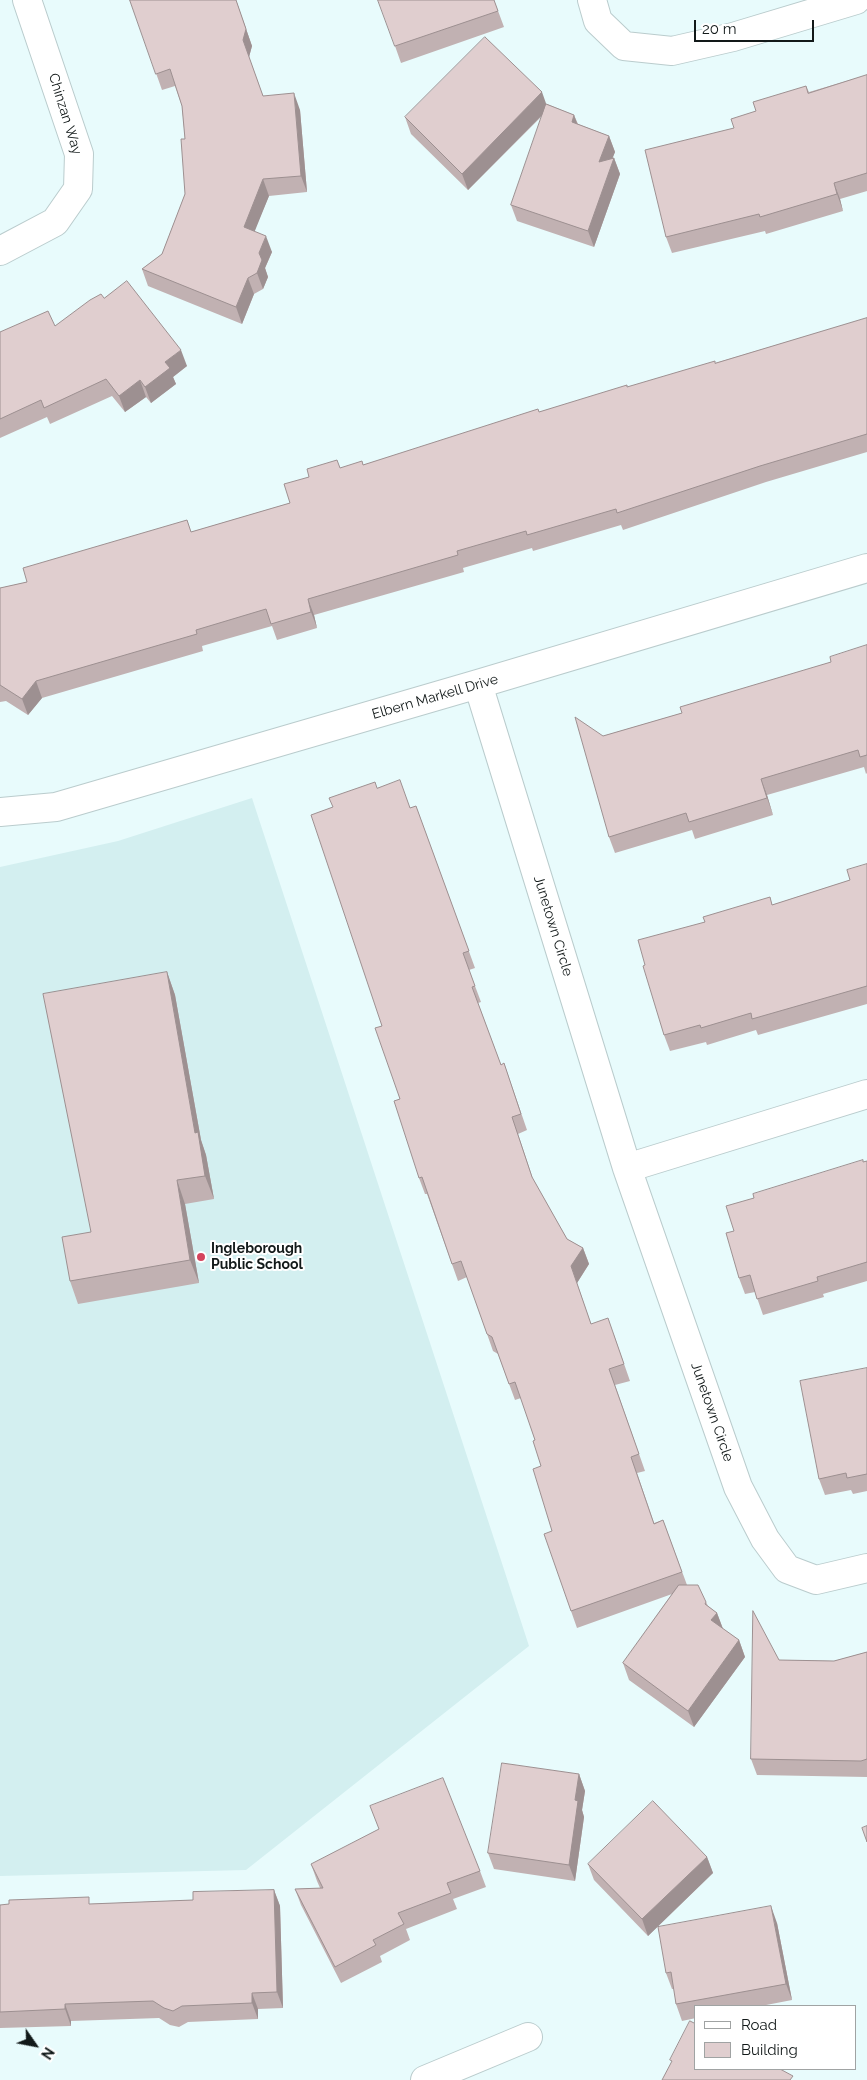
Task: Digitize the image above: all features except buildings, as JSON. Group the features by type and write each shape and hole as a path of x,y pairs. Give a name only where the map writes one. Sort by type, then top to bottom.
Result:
{"street":[{"name":"Chinzan Way","path":"0,251 55,222 78,190 80,154 28,0"},
{"path":"592,0 598,21 624,46 672,51 733,37 856,0"},
{"name":"Elbern Markell Drive","path":"0,812 56,807 867,568"},
{"name":"Junetown Circle","path":"478,684 627,1168 738,1487 765,1539 787,1569 816,1580 867,1568"},
{"path":"627,1168 867,1094"},
{"path":"425,2080 528,2037"}],"shaded area":[{"name":"Ingleborough Public School","path":"252,798 529,1646 246,1870 0,1876 0,867 118,841"}],"place":[{"name":"Ingleborough Public School","path":"201,1257"}]}
